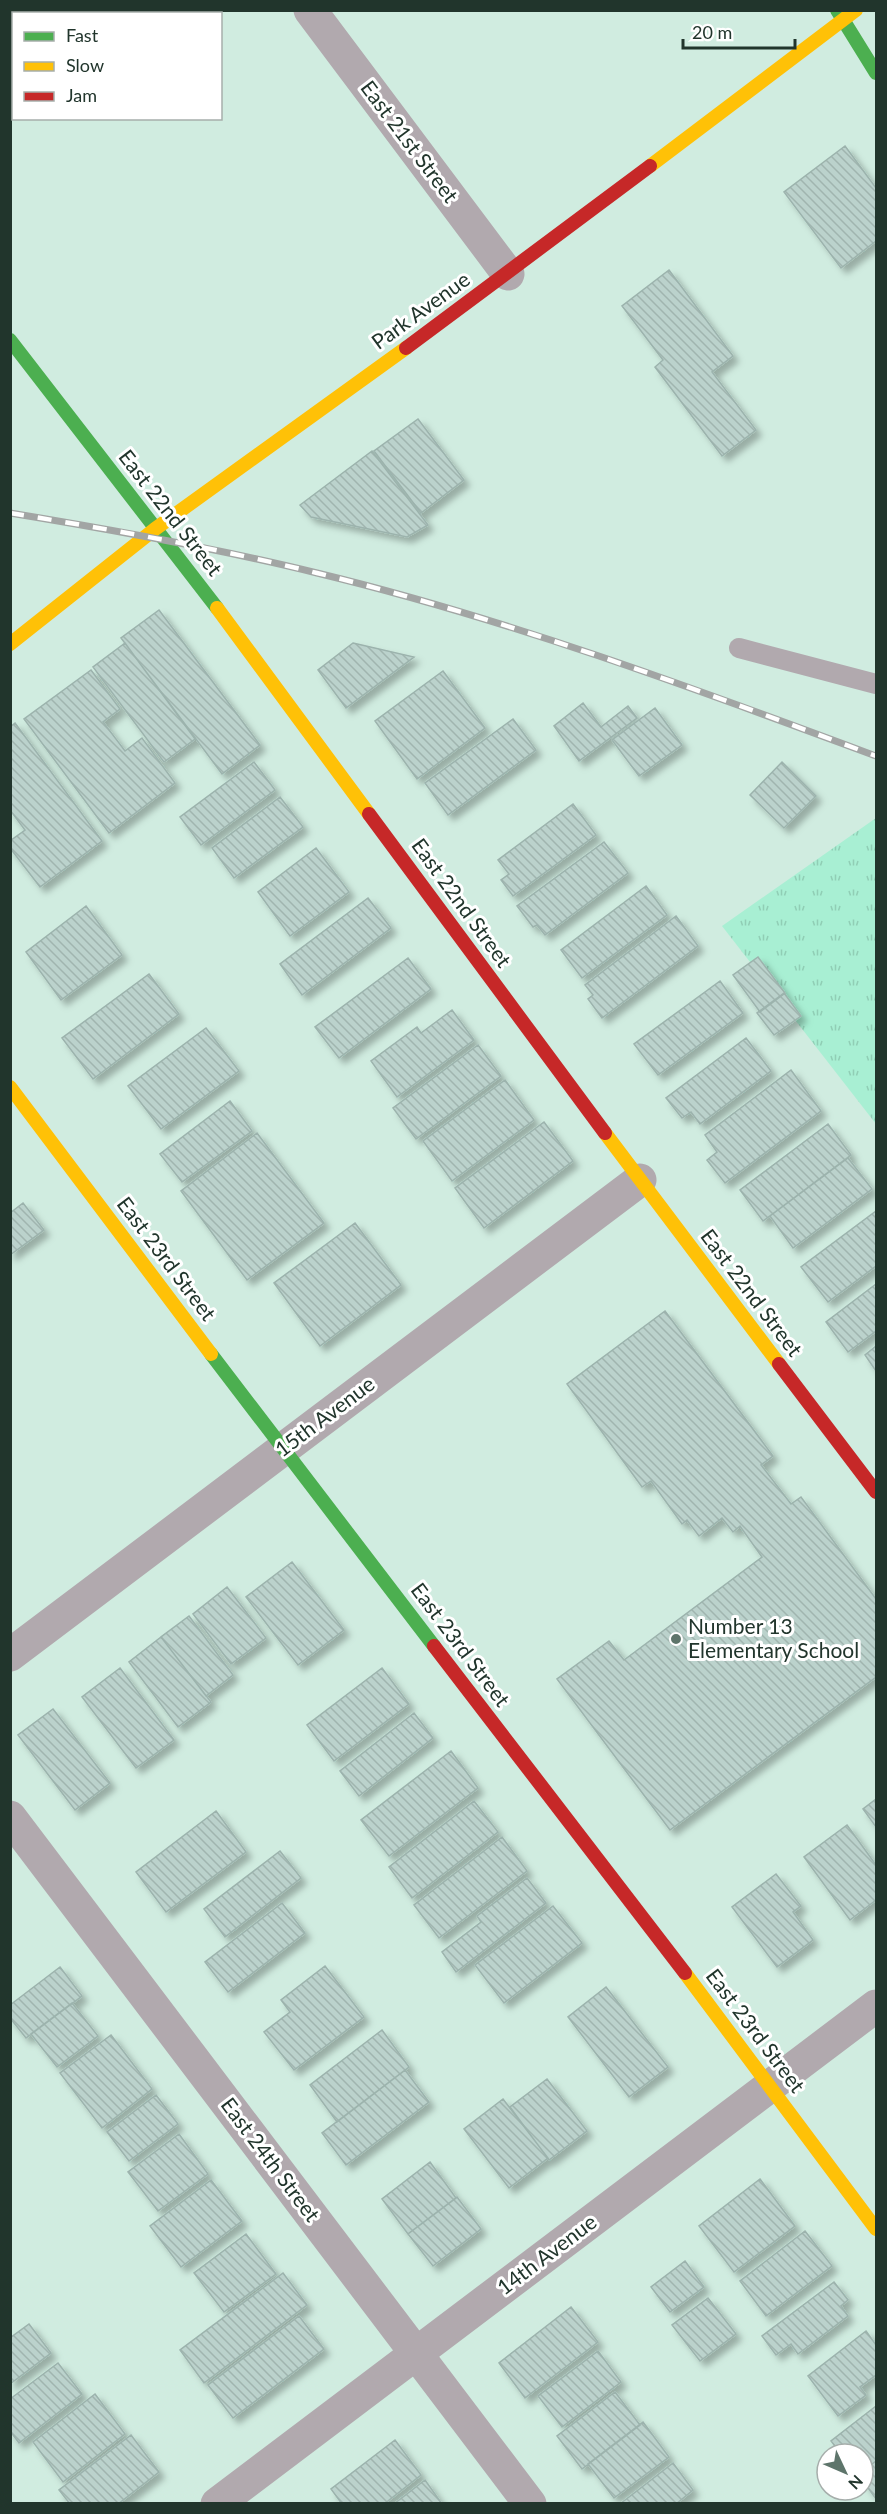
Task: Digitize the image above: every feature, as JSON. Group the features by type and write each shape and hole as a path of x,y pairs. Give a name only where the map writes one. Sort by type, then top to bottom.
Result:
{"street":[{"name":"East 21st Street","path":"310,10 508,274"},
{"name":"Park Avenue","path":"11,644 155,529 508,274 840,15 856,10"},
{"path":"840,15 876,73"},
{"name":"East 22nd Street","path":"10,340 155,529 173,549 640,1180 873,1481"},
{"name":"East 23rd Street","path":"10,1087 283,1449 771,2086 876,2229"},
{"name":"15th Avenue","path":"10,1654 640,1180"},
{"name":"East 24th Street","path":"10,1817 530,2504"},
{"name":"14th Avenue","path":"217,2504 876,2006"}],"lane":[{"path":"739,648 876,684"}],"green space":[{"path":"876,818 876,1124 722,926"}],"building":[{"path":"845,146 876,188 876,241 841,268 784,192"},
{"path":"669,270 733,356 712,372 756,430 722,456 655,367 663,360 622,306"},
{"path":"418,419 464,480 421,513 374,451"},
{"path":"372,451 428,525 407,537 311,517 300,505"},
{"path":"159,610 260,745 222,774 121,638"},
{"path":"125,643 195,739 164,762 93,667"},
{"path":"353,643 414,657 346,708 318,670"},
{"path":"91,670 120,709 103,722 125,751 142,738 175,783 109,833 24,719"},
{"path":"443,671 485,728 417,779 375,721"},
{"path":"583,703 601,727 628,706 637,718 579,761 554,726"},
{"path":"655,708 682,745 639,776 612,740"},
{"path":"513,719 536,750 448,815 425,783"},
{"path":"15,723 102,841 40,887 10,848 10,841 25,830 10,810 10,727"},
{"path":"254,762 275,790 201,845 180,817"},
{"path":"782,762 816,796 784,828 750,795"},
{"path":"280,797 303,827 234,878 212,848"},
{"path":"573,804 596,835 513,896 501,880 509,874 498,860"},
{"path":"604,842 628,873 545,935 537,925 533,927 517,906"},
{"path":"316,848 349,892 290,936 258,892"},
{"path":"646,886 667,915 582,978 561,950"},
{"path":"368,898 391,928 302,995 280,964"},
{"path":"86,906 122,955 61,1000 26,952"},
{"path":"676,916 698,946 602,1018 588,999 593,995 585,985"},
{"path":"758,957 785,993 760,1012 733,975"},
{"path":"408,958 431,989 339,1058 315,1027"},
{"path":"149,974 179,1014 93,1079 62,1038"},
{"path":"720,981 743,1013 658,1075 634,1044"},
{"path":"784,993 801,1016 774,1035 757,1013"},
{"path":"452,1010 474,1040 397,1097 371,1061 417,1027 421,1033"},
{"path":"206,1028 239,1071 161,1129 128,1086"},
{"path":"746,1038 771,1071 700,1124 691,1112 682,1118 666,1098"},
{"path":"478,1045 501,1076 416,1139 393,1108"},
{"path":"791,1070 821,1111 725,1183 707,1160 717,1152 705,1135"},
{"path":"505,1080 534,1120 452,1181 423,1141"},
{"path":"230,1101 252,1131 182,1182 160,1154"},
{"path":"544,1122 573,1161 484,1228 455,1188"},
{"path":"828,1124 851,1155 763,1221 740,1190"},
{"path":"257,1133 324,1223 247,1280 181,1191"},
{"path":"848,1158 872,1189 793,1248 770,1216"},
{"path":"23,1203 44,1230 10,1255 10,1213"},
{"path":"876,1211 876,1266 828,1302 801,1267"},
{"path":"355,1223 401,1285 320,1346 274,1283"},
{"path":"876,1284 876,1331 848,1352 826,1322"},
{"path":"665,1311 773,1456 761,1465 791,1504 801,1497 876,1599 876,1677 670,1830 557,1679 609,1641 624,1660 762,1557 740,1526 733,1532 722,1518 699,1536 687,1520 682,1524 651,1481 642,1487 567,1384"},
{"path":"876,1346 876,1371 865,1355"},
{"path":"292,1562 344,1630 298,1665 246,1597"},
{"path":"227,1587 266,1638 231,1664 193,1614"},
{"path":"189,1616 233,1675 206,1696 161,1637"},
{"path":"161,1637 211,1702 178,1727 129,1662"},
{"path":"120,1668 174,1740 136,1768 82,1697"},
{"path":"382,1668 409,1704 334,1761 307,1725"},
{"path":"53,1709 110,1783 75,1810 18,1735"},
{"path":"414,1713 433,1738 359,1796 340,1771"},
{"path":"451,1751 478,1788 389,1856 361,1820"},
{"path":"876,1799 876,1827 863,1809"},
{"path":"474,1801 498,1832 412,1898 389,1867"},
{"path":"216,1811 246,1852 166,1912 136,1872"},
{"path":"847,1825 876,1865 876,1900 850,1920 804,1857"},
{"path":"502,1837 527,1871 439,1938 414,1905"},
{"path":"280,1851 301,1878 225,1937 204,1909"},
{"path":"776,1874 801,1906 793,1912 813,1940 777,1967 732,1907"},
{"path":"527,1878 546,1903 456,1972 442,1952 481,1922 477,1916"},
{"path":"282,1903 305,1933 228,1992 205,1962"},
{"path":"553,1906 582,1943 504,2003 475,1965"},
{"path":"325,1966 364,2017 294,2070 264,2032 290,2012 281,2000"},
{"path":"60,1967 82,1996 26,2038 10,2018 10,2005"},
{"path":"606,1987 668,2067 629,2097 568,2017"},
{"path":"72,2003 98,2036 57,2067 31,2034"},
{"path":"382,2030 409,2067 337,2122 310,2085"},
{"path":"111,2035 152,2089 102,2128 60,2073"},
{"path":"405,2070 429,2102 346,2165 322,2133"},
{"path":"547,2079 587,2131 549,2160 510,2107"},
{"path":"156,2095 178,2124 129,2161 107,2132"},
{"path":"503,2099 548,2158 509,2188 464,2129"},
{"path":"179,2134 208,2174 158,2211 128,2172"},
{"path":"430,2162 456,2198 408,2234 382,2199"},
{"path":"760,2179 795,2226 734,2272 699,2226"},
{"path":"211,2180 242,2221 181,2267 150,2226"},
{"path":"457,2197 481,2229 433,2266 408,2234"},
{"path":"805,2231 832,2266 766,2316 740,2281"},
{"path":"246,2234 276,2274 224,2312 194,2273"},
{"path":"685,2261 704,2287 670,2312 651,2287"},
{"path":"283,2273 307,2305 204,2383 180,2350"},
{"path":"834,2282 848,2300 841,2306 848,2316 798,2354 791,2344 776,2355 762,2336"},
{"path":"708,2298 736,2334 700,2361 672,2325"},
{"path":"571,2307 598,2342 525,2398 499,2363"},
{"path":"299,2316 324,2349 233,2418 208,2385"},
{"path":"29,2324 51,2353 10,2384 10,2338"},
{"path":"866,2331 876,2345 876,2375 860,2387 866,2395 838,2416 808,2376"},
{"path":"598,2351 621,2382 562,2427 538,2396"},
{"path":"58,2363 82,2394 19,2443 10,2431 10,2399"},
{"path":"615,2392 640,2425 582,2469 557,2436"},
{"path":"95,2394 125,2434 63,2482 33,2442"},
{"path":"876,2406 876,2461 875,2442 831,2441"},
{"path":"643,2422 669,2457 614,2498 588,2464"},
{"path":"131,2435 159,2472 118,2504 70,2504 59,2490"},
{"path":"395,2440 421,2475 384,2504 342,2504 331,2489"},
{"path":"876,2461 876,2499 875,2498"},
{"path":"673,2463 693,2490 676,2504 620,2504"},
{"path":"425,2480 442,2504 394,2504"}],"railway":[{"path":"10,513 203,548 388,591 600,656 876,756"}],"traffic: fast":[{"path":"837,10 876,73"},
{"path":"10,340 217,608"},
{"path":"211,1354 434,1646"}],"traffic: slow":[{"path":"650,166 856,10"},
{"path":"10,644 155,529 406,348"},
{"path":"217,608 369,814"},
{"path":"10,1087 211,1354"},
{"path":"605,1133 779,1364"},
{"path":"685,1973 876,2229"}],"traffic: jam":[{"path":"406,348 650,166"},
{"path":"369,814 605,1133"},
{"path":"779,1364 876,1492"},
{"path":"434,1646 685,1973"}],"place":[{"name":"Number 13 Elementary School","path":"676,1639"}]}
